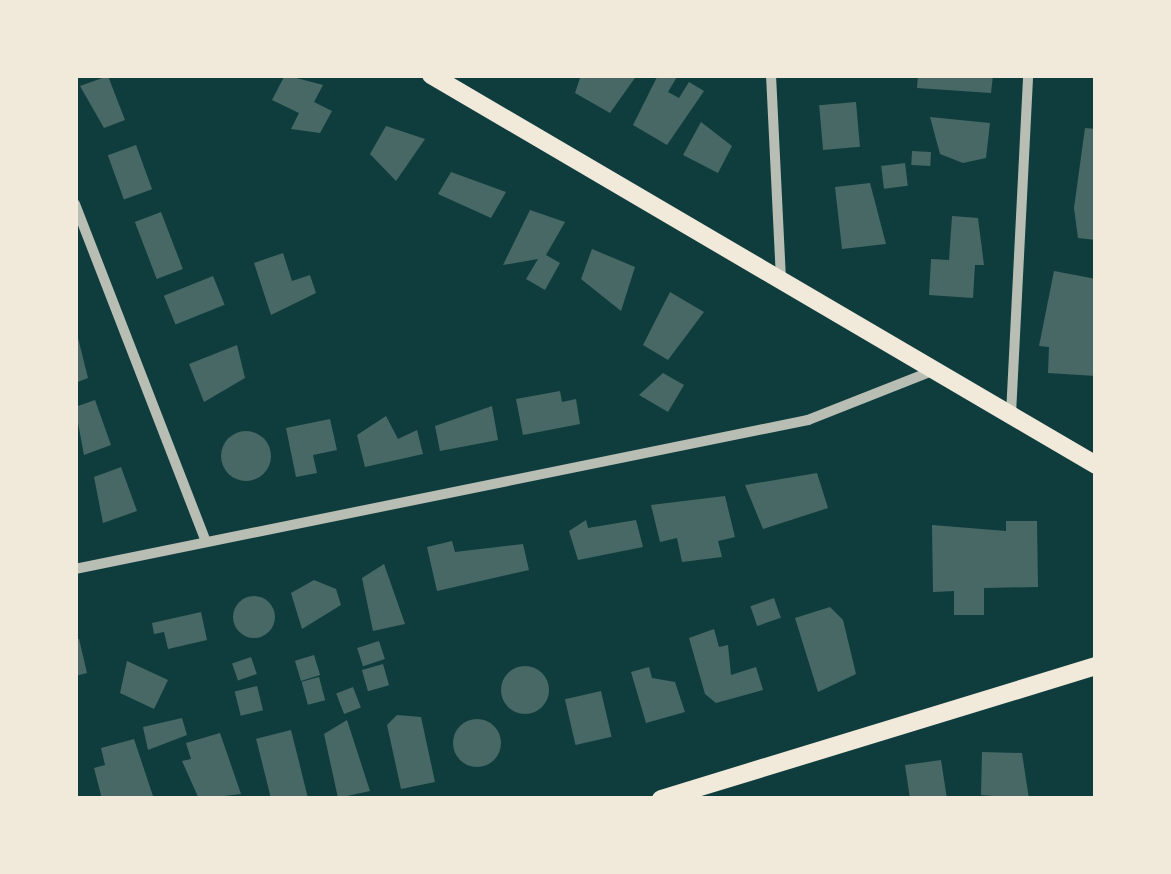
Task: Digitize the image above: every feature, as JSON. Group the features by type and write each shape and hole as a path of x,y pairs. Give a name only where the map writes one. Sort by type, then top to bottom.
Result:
{"main road":[{"path":"431,75 1096,466"},
{"path":"662,799 1096,666"}],"street":[{"path":"771,75 781,280"},
{"path":"1011,415 1028,75"},
{"path":"75,204 206,541"},
{"path":"75,570 808,420 936,369"}],"building":[{"path":"285,75 323,85 314,102 332,111 320,133 291,129 299,113 272,100"},
{"path":"581,75 637,75 610,113 575,93"},
{"path":"658,75 678,75 668,92 679,98 689,82 704,91 667,145 633,125"},
{"path":"918,75 993,75 991,93 917,88"},
{"path":"108,76 125,120 104,128 80,86"},
{"path":"856,102 860,147 823,150 819,105"},
{"path":"930,117 990,123 986,158 963,163 940,154"},
{"path":"701,122 732,146 718,173 683,155"},
{"path":"386,126 425,139 396,181 370,154"},
{"path":"1085,128 1096,129 1096,240 1078,238 1074,208"},
{"path":"136,145 152,189 124,199 108,155"},
{"path":"912,151 931,152 930,166 911,165"},
{"path":"905,163 908,186 884,189 881,166"},
{"path":"451,172 506,192 491,218 438,194"},
{"path":"870,183 886,244 842,249 835,187"},
{"path":"530,210 565,222 546,255 560,263 545,290 526,279 538,259 503,265"},
{"path":"161,212 183,269 157,279 135,222"},
{"path":"952,216 978,218 984,265 975,265 973,298 929,295 931,259 949,260"},
{"path":"592,249 635,267 621,311 581,279"},
{"path":"283,253 292,281 310,275 316,293 271,315 254,263"},
{"path":"1054,271 1096,279 1096,376 1048,373 1049,347 1039,346"},
{"path":"213,276 225,305 175,325 164,296"},
{"path":"670,292 704,312 668,360 643,345"},
{"path":"78,338 88,378 75,383 75,339"},
{"path":"237,345 245,378 204,402 189,364"},
{"path":"663,373 684,385 668,412 639,395"},
{"path":"560,391 562,402 576,399 580,424 523,435 516,399"},
{"path":"95,400 111,445 84,455 75,407"},
{"path":"492,406 498,440 440,451 435,426"},
{"path":"386,416 398,439 417,430 423,454 365,467 357,435"},
{"path":"330,419 337,450 313,455 317,473 296,477 286,428"},
{"path":"246,431 264,438 271,456 264,474 246,481 228,474 221,456 228,438"},
{"path":"121,467 137,511 103,523 94,477"},
{"path":"817,473 828,508 763,529 745,485"},
{"path":"725,496 735,537 718,541 722,557 682,562 677,538 660,542 651,505"},
{"path":"586,520 588,528 636,520 643,547 578,560 569,531"},
{"path":"1006,521 1037,521 1038,587 984,588 984,615 954,615 954,591 933,592 932,525 1006,531"},
{"path":"452,541 455,552 523,544 529,570 437,591 427,547"},
{"path":"384,564 405,624 373,631 362,578"},
{"path":"314,580 336,589 341,605 302,629 291,593"},
{"path":"254,596 269,602 275,617 269,632 254,638 239,632 233,617 239,602"},
{"path":"774,598 781,618 757,626 750,606"},
{"path":"830,607 843,620 856,674 818,692 795,618"},
{"path":"201,612 207,640 168,649 164,632 154,634 152,623"},
{"path":"714,629 719,647 728,645 731,675 756,667 763,690 716,703 705,694 689,638"},
{"path":"79,639 87,673 75,676 75,640"},
{"path":"379,641 385,659 363,666 357,648"},
{"path":"314,655 320,675 301,681 295,661"},
{"path":"251,657 257,674 238,681 232,664"},
{"path":"127,661 168,680 154,709 120,693"},
{"path":"383,664 389,685 368,691 362,670"},
{"path":"525,666 542,673 549,690 542,707 525,714 508,707 501,690 508,673"},
{"path":"649,667 652,678 675,682 685,712 646,723 631,672"},
{"path":"319,677 325,700 308,705 302,682"},
{"path":"257,686 263,710 241,716 235,692"},
{"path":"353,687 361,708 344,714 336,693"},
{"path":"601,691 612,737 576,745 565,699"},
{"path":"397,715 421,717 435,782 401,789 387,725"},
{"path":"182,718 187,735 148,750 143,727"},
{"path":"477,719 494,726 501,743 494,760 477,767 460,760 453,743 460,726"},
{"path":"347,720 370,791 338,798 324,734"},
{"path":"291,730 307,796 271,799 256,739"},
{"path":"220,733 241,794 199,799 182,761 191,759 186,743"},
{"path":"134,739 154,799 102,799 94,768 105,765 101,748"},
{"path":"982,752 1022,753 1029,799 981,795"},
{"path":"941,760 947,799 910,799 905,765"}]}
